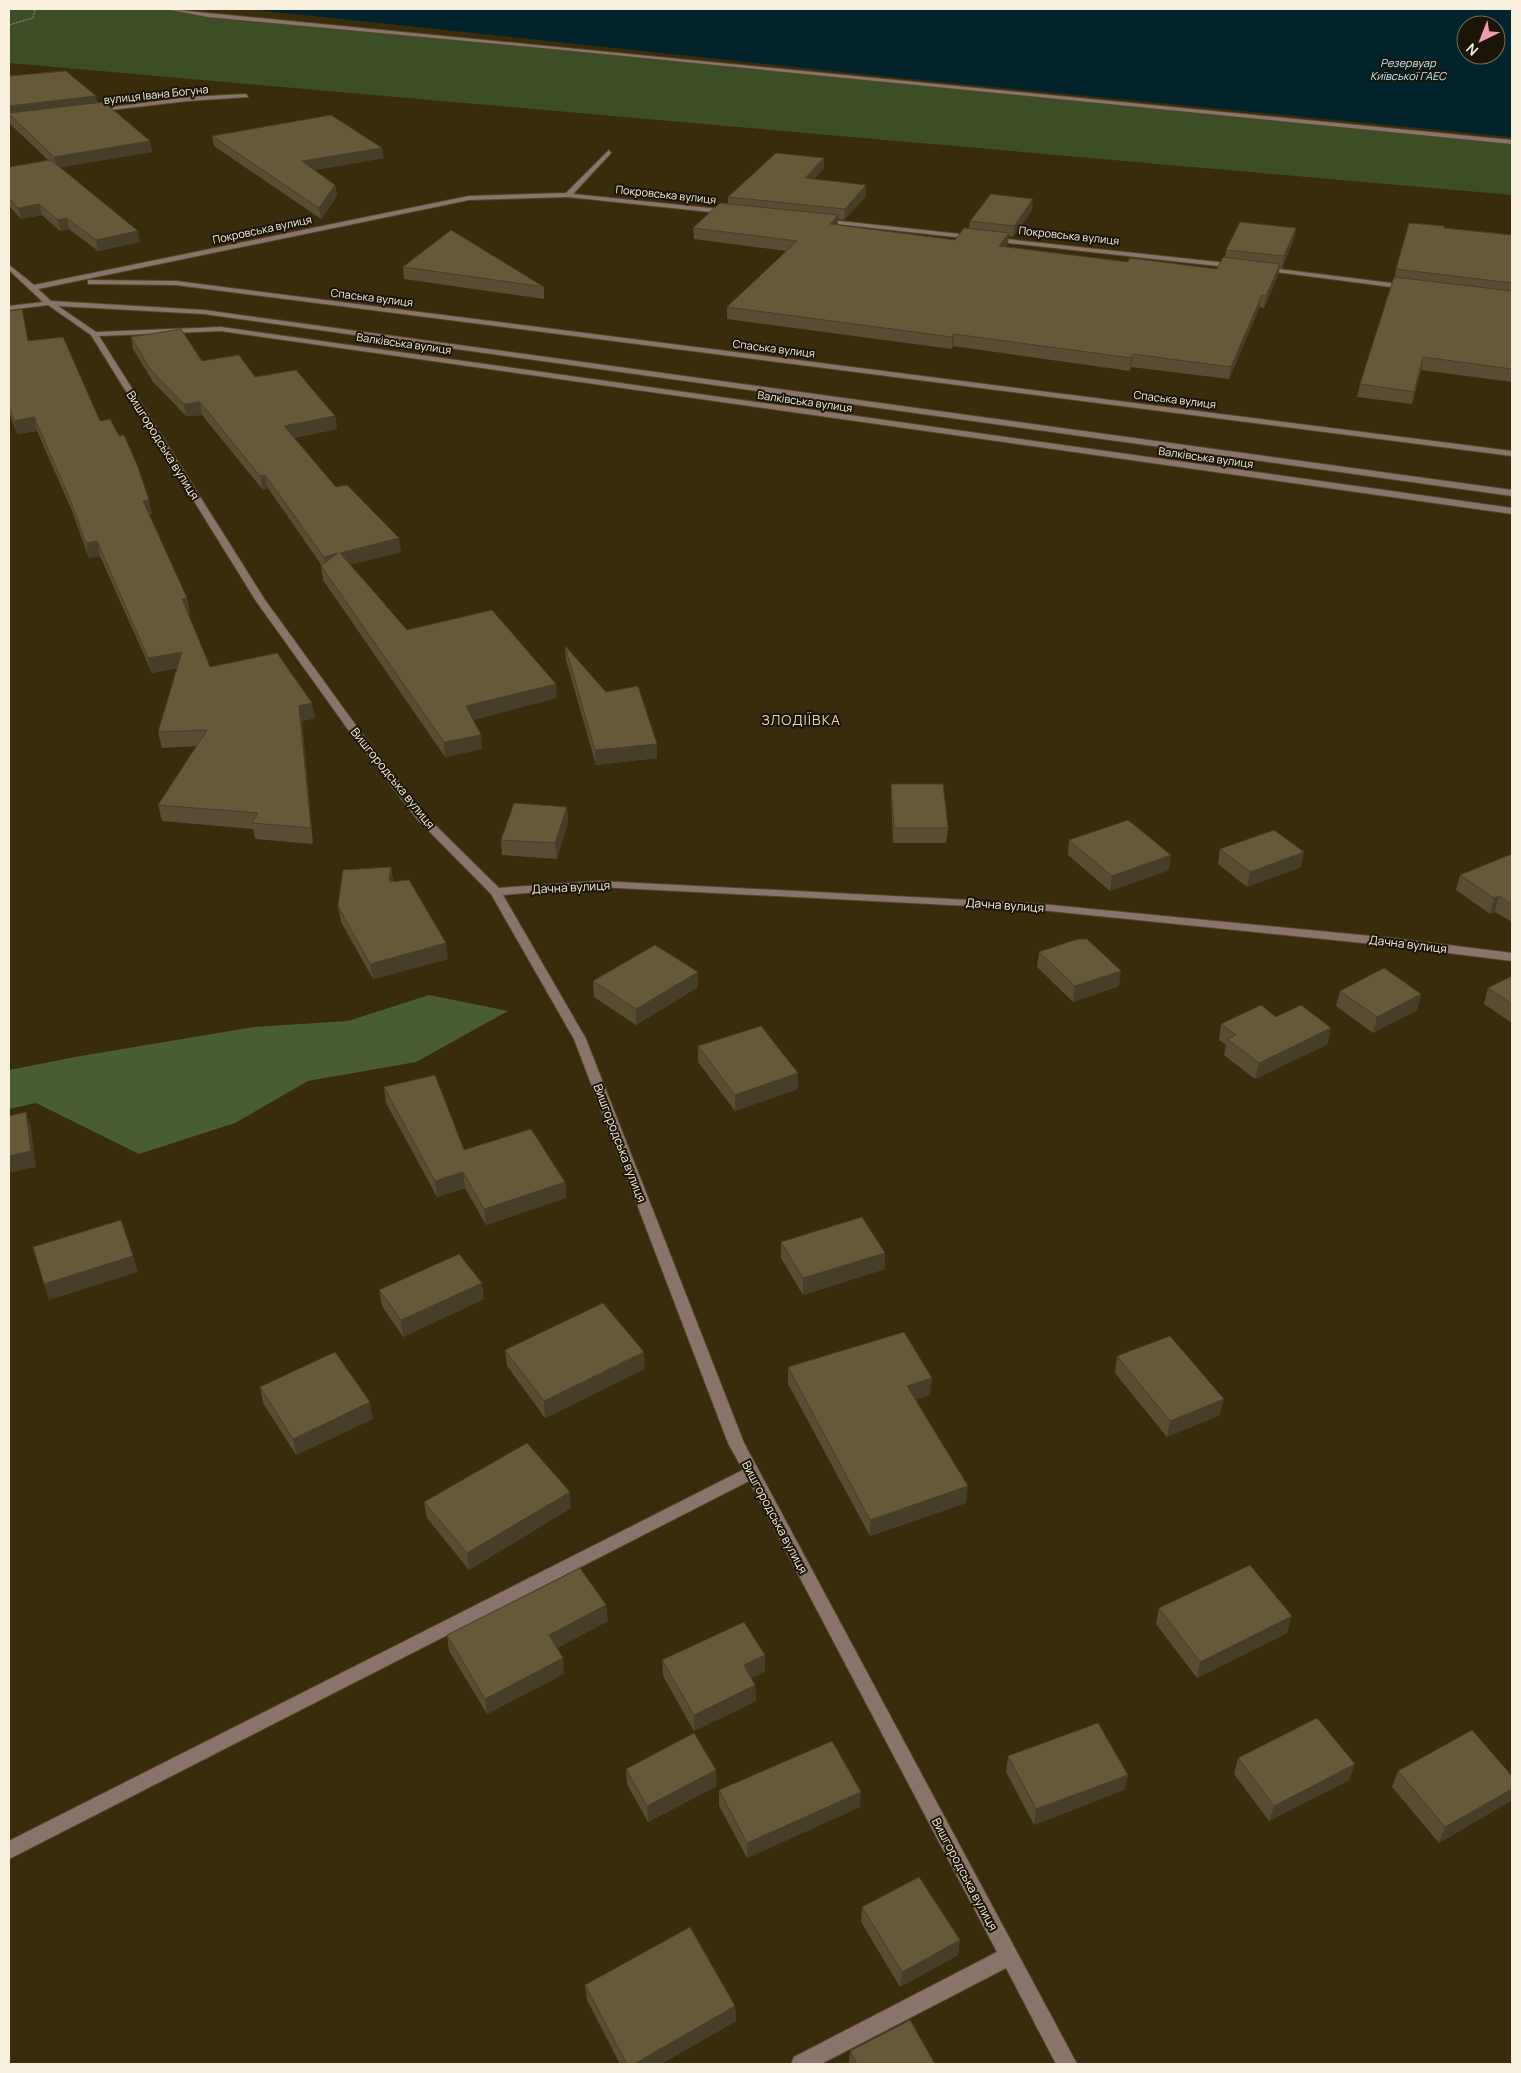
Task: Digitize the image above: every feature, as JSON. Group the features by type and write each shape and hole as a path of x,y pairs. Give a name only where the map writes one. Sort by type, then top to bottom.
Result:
{"street":[{"path":"169,9 208,15 574,49 1512,142"},
{"name":"вулиця Івана Богуна","path":"87,111 188,99 246,96"},
{"path":"568,195 609,152"},
{"name":"Покровська вулиця","path":"32,288 469,198 568,195 734,212"},
{"name":"Покровська вулиця","path":"812,220 1065,246 1240,267"},
{"name":"Вишгородська вулиця","path":"9,267 49,303 94,334 261,601 356,733 421,817 496,892 580,1039 736,1444 1066,2064"},
{"path":"1250,268 1415,288"},
{"name":"Спаська вулиця","path":"32,288 82,281 176,283 1512,454"},
{"path":"9,308 49,303 204,312 1512,492"},
{"name":"Валківська вулиця","path":"94,334 221,329 1512,511"},
{"path":"391,353 406,340"},
{"path":"1195,467 1201,450"},
{"name":"Дачна вулиця","path":"496,892 599,884 1030,906 1392,942 1512,958"},
{"path":"9,1850 751,1473"},
{"path":"801,2064 1009,1956"}],"path":[{"path":"9,25 32,18 35,9"}],"green space":[{"path":"9,9 169,9 208,15 574,49 1512,142 1512,195 9,63"},
{"path":"429,995 508,1011 416,1062 308,1081 235,1123 139,1154 36,1103 9,1109 9,1070 254,1027 348,1021"}],"water":[{"name":"Резервуар Київської ГАЕС","path":"246,9 1512,9 1512,137 881,76"}],"building":[{"path":"66,71 96,96 9,106 9,76"},
{"path":"104,102 150,141 54,157 9,114 9,113"},
{"path":"331,115 382,148 302,161 335,185 319,208 212,136"},
{"path":"776,153 824,158 805,178 866,185 845,209 728,197"},
{"path":"51,160 138,231 96,240 67,218 58,220 39,204 18,208 9,198 9,167"},
{"path":"991,194 1033,199 1014,226 970,221"},
{"path":"720,203 838,215 830,224 955,240 964,228 1009,233 999,246 1128,262 1130,258 1217,269 1223,257 1280,264 1266,296 1262,295 1231,367 1133,354 1131,358 954,334 952,337 727,307 797,241 693,228"},
{"path":"1240,222 1296,228 1284,256 1226,250"},
{"path":"1409,223 1512,235 1512,283 1396,269"},
{"path":"451,230 544,287 403,267"},
{"path":"1394,277 1512,291 1512,369 1423,357 1414,392 1360,384"},
{"path":"22,309 28,341 63,337 100,421 110,419 119,436 124,435 138,467 149,500 143,501 187,598 182,599 210,667 277,653 312,703 299,706 311,828 252,823 258,813 158,805 207,730 158,732 182,652 148,658 97,541 86,543 69,497 34,417 14,421 9,407 9,311"},
{"path":"181,329 202,361 239,355 255,377 296,370 335,416 284,426 336,487 347,485 399,538 340,553 407,630 492,610 556,684 466,706 481,735 444,742 321,566 338,553 324,557 265,475 260,476 200,402 184,404 150,369 131,337"},
{"path":"565,646 606,692 638,686 657,744 595,750"},
{"path":"891,784 943,784 948,828 894,828"},
{"path":"514,803 567,807 555,843 501,840"},
{"path":"1128,820 1171,855 1112,876 1069,840"},
{"path":"1274,830 1304,852 1250,872 1220,849"},
{"path":"1512,854 1512,904 1499,896 1494,898 1460,875"},
{"path":"391,867 389,882 409,880 446,943 370,964 338,906 343,870"},
{"path":"1078,939 1087,939 1121,971 1075,986 1039,952"},
{"path":"655,945 698,972 636,1009 593,981"},
{"path":"1384,968 1421,994 1377,1017 1340,991"},
{"path":"1512,976 1512,1004 1488,988"},
{"path":"1261,1005 1276,1017 1301,1005 1331,1028 1259,1063 1227,1039 1236,1035 1221,1024"},
{"path":"761,1026 798,1073 735,1095 698,1046"},
{"path":"435,1075 464,1150 531,1129 565,1182 484,1209 463,1172 435,1181 384,1087"},
{"path":"26,1112 31,1151 9,1156 9,1116"},
{"path":"862,1217 885,1253 803,1278 781,1242"},
{"path":"121,1220 133,1256 44,1284 33,1247"},
{"path":"459,1254 482,1283 401,1320 379,1290"},
{"path":"603,1303 644,1352 544,1401 505,1350"},
{"path":"904,1332 932,1378 907,1386 968,1486 870,1520 788,1367"},
{"path":"1170,1336 1224,1399 1170,1421 1117,1356"},
{"path":"335,1352 370,1402 293,1439 260,1387"},
{"path":"527,1443 570,1492 467,1553 424,1502"},
{"path":"1250,1565 1292,1616 1200,1662 1159,1608"},
{"path":"580,1568 606,1605 549,1635 563,1658 485,1699 447,1635"},
{"path":"744,1622 765,1655 744,1665 755,1685 694,1715 662,1660"},
{"path":"1317,1718 1355,1764 1274,1806 1238,1758"},
{"path":"1098,1723 1128,1775 1036,1809 1008,1756"},
{"path":"1472,1730 1512,1776 1512,1789 1445,1827 1398,1771"},
{"path":"694,1733 716,1770 647,1806 626,1769"},
{"path":"832,1741 861,1792 747,1843 719,1790"},
{"path":"919,1877 960,1940 902,1972 862,1907"},
{"path":"690,1927 735,2006 634,2064 627,2064 585,1985"},
{"path":"910,2020 935,2064 857,2064 850,2051"}],"district":[{"name":"ЗЛОДІЇВКА","path":"801,719"}]}
